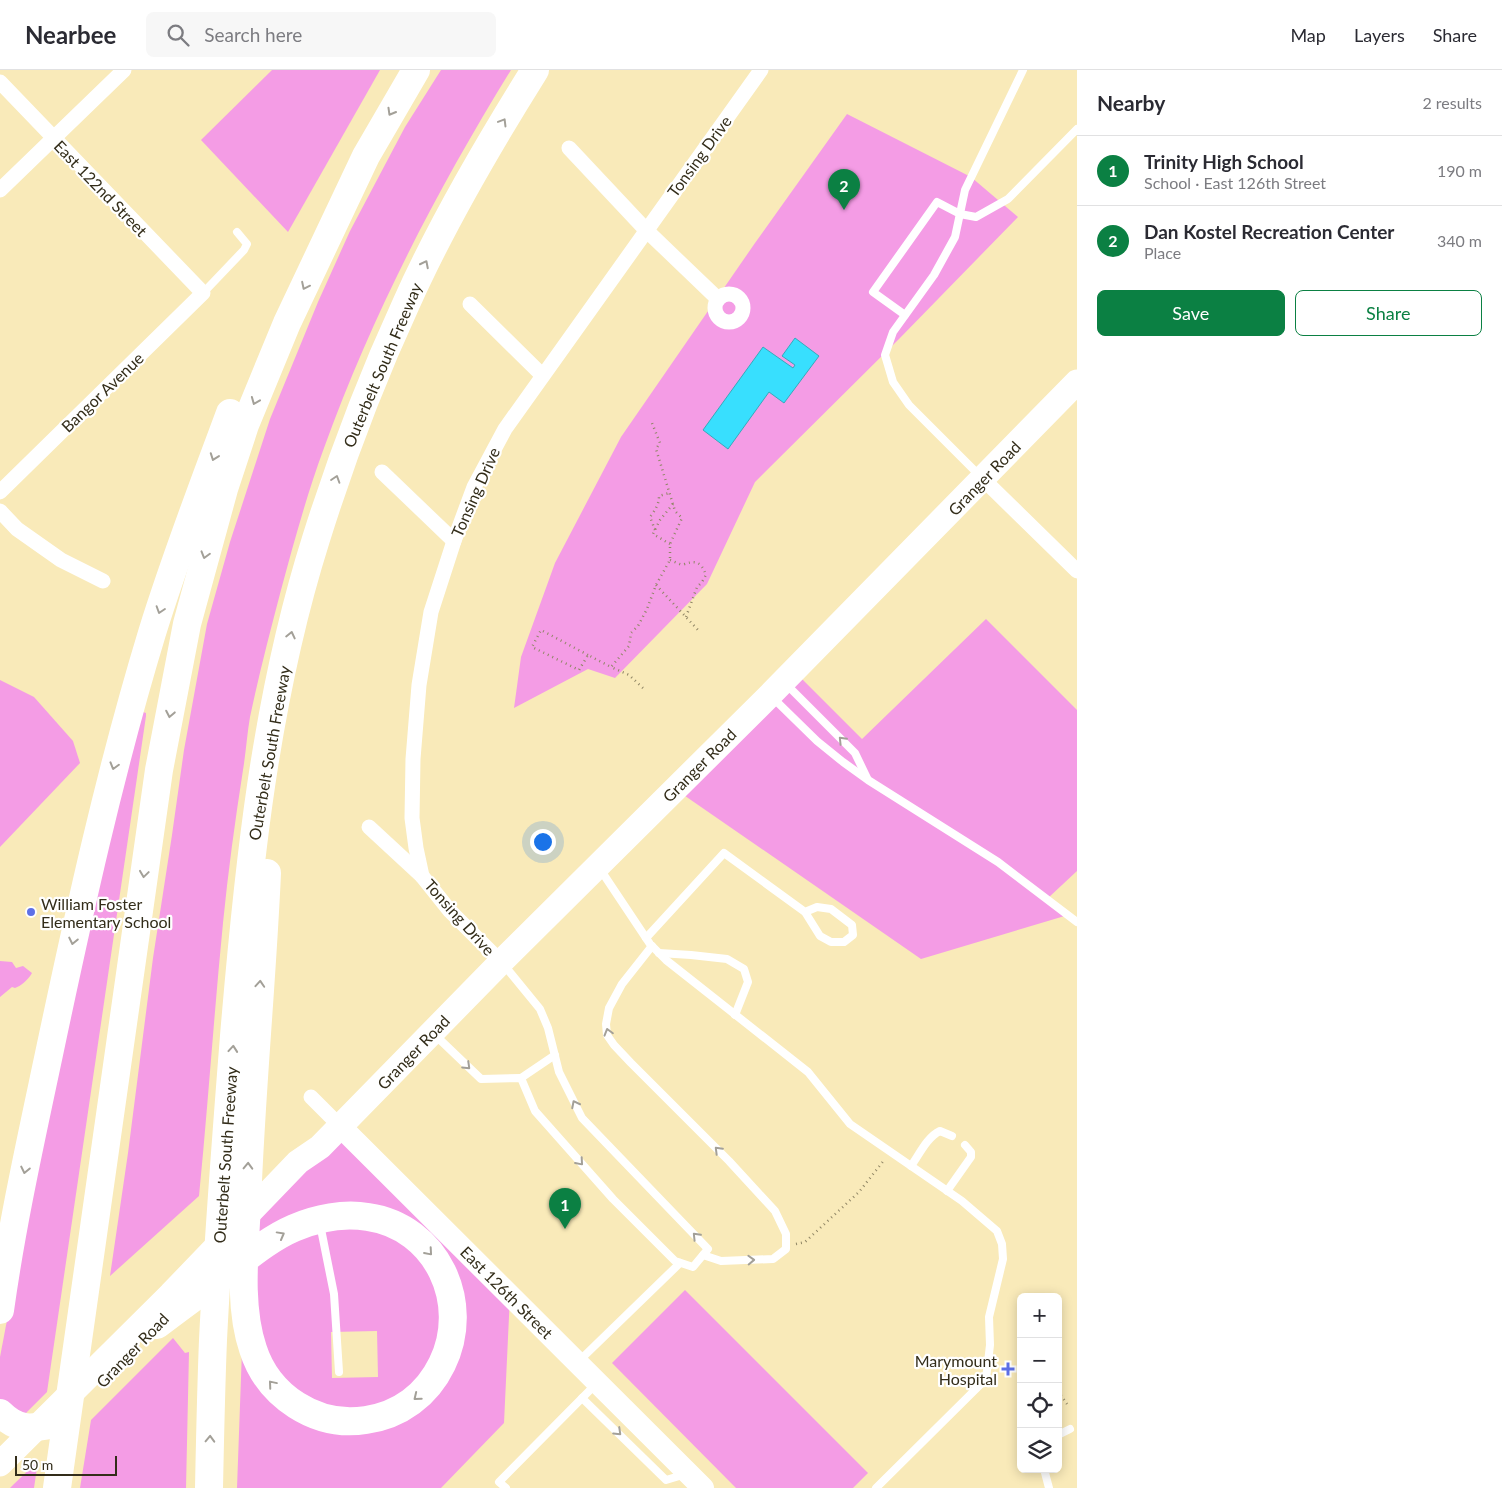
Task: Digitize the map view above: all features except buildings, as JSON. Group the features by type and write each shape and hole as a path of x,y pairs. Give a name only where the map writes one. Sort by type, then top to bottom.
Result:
{"highway":[{"path":"57,1486 159,770 187,624 236,452 245,425 287,323 366,156 416,70"},
{"name":"Outerbelt South Freeway","path":"209,1488 213,1340 242,938 253,841 270,734 290,638 315,543 340,465 376,372 407,301 440,235 485,153 535,70"},
{"path":"0,1307 13,1228 91,859 110,782 152,633 178,553 239,388 287,323"},
{"path":"157,1325 261,1247 280,1234 295,1227 330,1217 352,1215 386,1221 403,1229 431,1253 442,1269 453,1303 454,1324 451,1342 437,1375 424,1391 395,1412 362,1421 327,1418 293,1404 279,1393 268,1380 252,1348 246,1320 244,1272 249,1138 266,901 270,734"},
{"path":"0,1414 17,1426 26,1428 48,1425"}],"main road":[{"name":"Granger Road","path":"0,1464 48,1425 157,1325 305,1170 320,1147 340,1126 501,962 777,688 1077,382"},
{"name":"Granger Road","path":"0,1483 48,1425 171,1294 298,1162 320,1147"}],"street":[{"path":"0,190 124,70"},
{"name":"Tonsing Drive","path":"501,962 450,912 422,876 416,848 412,818 413,759 419,685 431,612 474,487 496,443 542,375 761,70"},
{"name":"East 122nd Street","path":"0,82 203,293"},
{"path":"569,148 646,230 718,299"},
{"name":"Bangor Avenue","path":"0,492 203,293"},
{"path":"470,304 542,375"},
{"path":"382,472 454,541"},
{"path":"983,479 1077,571"},
{"path":"0,511 17,528 61,560 103,580"},
{"path":"369,827 422,876"},
{"name":"East 126th Street","path":"311,1097 577,1363 590,1391 695,1481"}],"lane":[{"path":"983,479 909,405 893,382 885,354 893,332 934,275 955,238 965,190 1023,70"},
{"path":"905,314 873,292 937,202 960,214 976,218 1008,200 1077,129"},
{"path":"203,293 244,250 247,244 237,232"},
{"path":"777,688 855,754 868,780"},
{"path":"777,688 817,741 843,762 868,780 998,862 1077,922"},
{"path":"646,938 724,853 805,912 820,936 832,942 844,942 853,935 852,925 830,909 818,907 805,912"},
{"path":"597,866 659,954 808,1072 850,1124 962,1201 997,1231 1002,1244 1002,1259 989,1317 990,1345 986,1379 876,1488"},
{"path":"652,946 622,984 609,1008 606,1024 607,1035 631,1063 775,1211 786,1234 786,1249 773,1259 721,1261 703,1255"},
{"path":"659,954 727,959 744,969 748,982 735,1015"},
{"path":"501,962 540,1009 548,1028 559,1072 582,1118 708,1249 693,1267 675,1261 613,1199 535,1111 521,1078"},
{"path":"432,1033 481,1079 521,1078 555,1055"},
{"path":"911,1166 937,1132 940,1131 952,1136"},
{"path":"947,1191 971,1157 971,1152 964,1145"},
{"path":"319,1220 334,1294 339,1372"},
{"path":"577,1363 680,1263"},
{"path":"506,1488 500,1482 590,1391"},
{"path":"1062,1433 1070,1429"},
{"path":"1045,1473 1050,1488"}],"path":[{"path":"611,667 628,646 631,633 638,626 648,609 656,585 670,560 670,544 682,518 675,511 669,493 656,449 660,443 652,423"},
{"path":"655,530 650,516 656,509 659,496 669,493"},
{"path":"670,544 653,534 660,520 673,504"},
{"path":"670,560 682,565 694,562 700,564 706,575 696,587 686,617"},
{"path":"656,585 700,632"},
{"path":"588,655 579,670 532,647 542,630 629,675 643,688"},
{"path":"786,1247 806,1242 860,1192 890,1152"},
{"path":"1062,1397 1067,1404"}],"shaded area":[{"path":"272,70 380,70 288,232 201,140"},
{"path":"441,70 511,70 432,207 363,350 324,448 306,500 291,554 249,723 225,904 199,1196 110,1276 153,958 184,750 207,624 230,542 270,419 318,302 350,231 405,127"},
{"path":"847,114 971,177 1018,217 755,482 707,584 615,678 588,669 514,708 521,657 555,563 621,437"},
{"path":"986,619 1077,710 1077,871 1047,899 1068,915 921,959 675,789 794,671 862,739"},
{"path":"0,680 34,697 73,741 80,763 0,847"},
{"path":"146,713 146,716 47,1392 20,1419 3,1405 0,1399 0,1357 65,1016 140,714"},
{"path":"0,961 12,962 16,968 23,966 32,973 22,984 15,988 12,987 0,997"},
{"path":"340,1126 510,1295 504,1423 441,1488 237,1488 247,1212","holes":["377,1331 378,1377 332,1378 331,1332"]},
{"path":"685,1290 868,1473 853,1488 736,1488 612,1363"},
{"path":"173,1338 185,1353 189,1352 186,1488 80,1488 91,1420"},
{"path":"38,1461 34,1488 10,1488 14,1484"}],"water":[{"path":"795,338 819,356 784,403 769,392 728,449 703,430 763,347 793,368 795,365 782,356"}],"place":[{"name":"Dan Kostel Recreation Center","path":"844,210"},
{"name":"William Foster Elementary School","path":"31,912"},
{"name":"Trinity High School","path":"565,1229"},
{"name":"Marymount Hospital","path":"1008,1369"}]}
